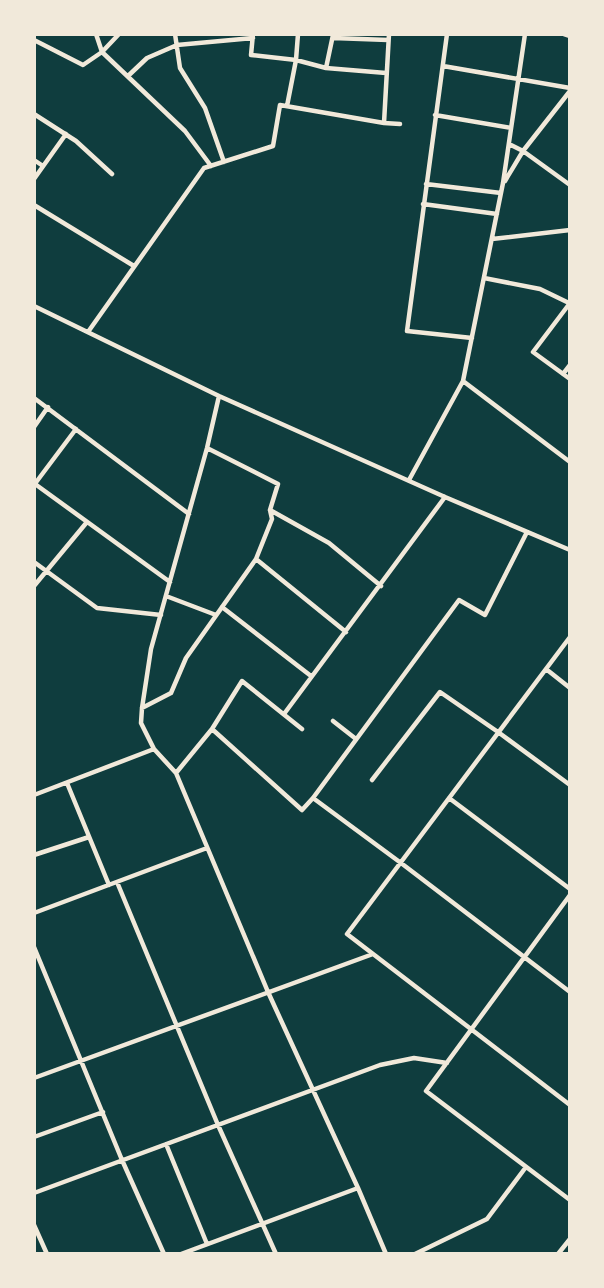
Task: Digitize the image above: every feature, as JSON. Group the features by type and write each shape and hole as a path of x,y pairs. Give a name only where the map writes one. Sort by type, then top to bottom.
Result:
{"street":[{"path":"38,34 34,39 83,64 102,52 119,34"},
{"path":"96,34 102,52 186,131 211,166"},
{"path":"175,34 180,68 205,108 224,162"},
{"path":"286,106 296,60 298,34"},
{"path":"447,34 407,331 472,338"},
{"path":"409,480 463,381 503,183 525,34"},
{"path":"564,34 570,36"},
{"path":"128,76 147,58 177,45 253,36 251,55 296,60 326,68 386,73"},
{"path":"326,68 333,36 388,37 384,123"},
{"path":"442,66 519,78 570,89 523,151 503,183"},
{"path":"88,332 204,168 273,146 280,105 400,124"},
{"path":"34,114 66,134 112,174"},
{"path":"435,115 511,128"},
{"path":"34,179 66,134"},
{"path":"509,144 523,151 570,185"},
{"path":"34,160 44,166"},
{"path":"426,184 501,193"},
{"path":"423,204 497,214"},
{"path":"34,205 135,266"},
{"path":"492,239 570,230"},
{"path":"484,278 540,289 569,303 533,352 570,379"},
{"path":"34,306 219,396 570,550"},
{"path":"563,374 570,365"},
{"path":"463,381 570,462"},
{"path":"219,396 207,448 151,649 141,723 154,749 176,773 268,992 386,1254"},
{"path":"34,398 189,514"},
{"path":"34,426 48,408"},
{"path":"76,429 35,484 170,582"},
{"path":"142,708 171,693 186,658 256,559 272,519 270,510 278,484 207,448"},
{"path":"284,714 445,497"},
{"path":"270,510 329,543 381,586"},
{"path":"34,586 87,522"},
{"path":"212,729 302,810 459,600 485,615 527,532"},
{"path":"256,559 346,632"},
{"path":"34,562 97,608 161,615"},
{"path":"166,596 216,615"},
{"path":"222,607 311,676"},
{"path":"570,637 347,934 570,1105"},
{"path":"546,669 570,688"},
{"path":"176,773 212,729 242,681 302,729"},
{"path":"372,780 440,692 570,785"},
{"path":"333,721 356,739"},
{"path":"34,795 154,749"},
{"path":"67,783 109,885"},
{"path":"313,798 570,992"},
{"path":"449,798 570,889"},
{"path":"34,855 89,837"},
{"path":"34,913 207,848"},
{"path":"117,882 218,1125 276,1254"},
{"path":"570,895 426,1091 570,1200"},
{"path":"34,947 122,1160 164,1254"},
{"path":"34,1078 373,954"},
{"path":"34,1193 380,1065 414,1058 447,1063"},
{"path":"34,1137 102,1112"},
{"path":"166,1144 207,1244"},
{"path":"415,1254 487,1219 526,1167"},
{"path":"181,1254 358,1188"},
{"path":"34,1225 47,1254"},
{"path":"558,1254 570,1239"}]}
